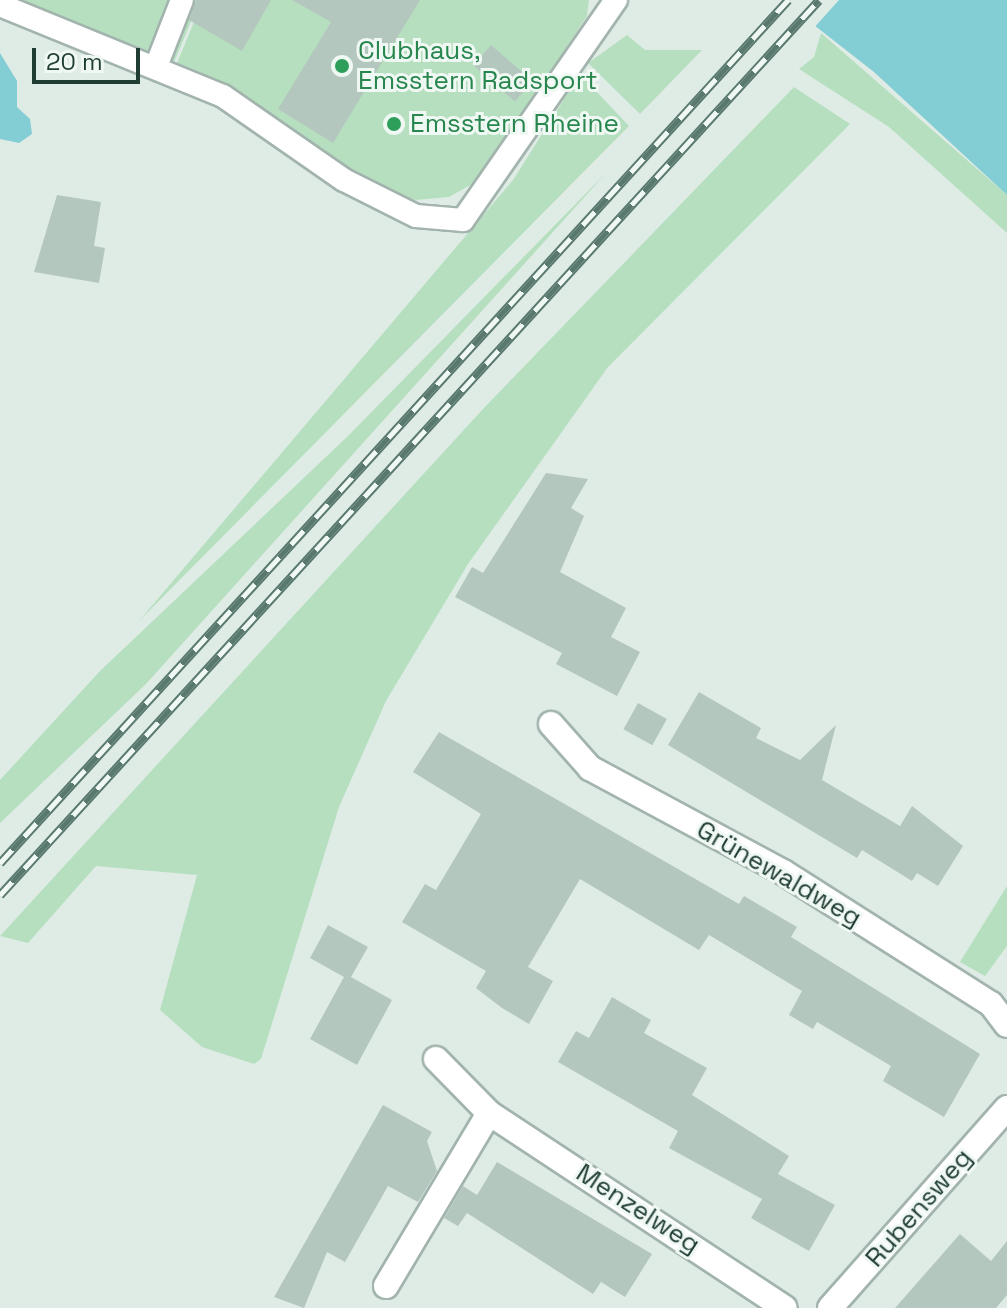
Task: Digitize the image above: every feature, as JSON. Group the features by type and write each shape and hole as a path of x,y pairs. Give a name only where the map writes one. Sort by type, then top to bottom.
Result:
{"street":[{"name":"Grünewaldweg","path":"551,724 590,768 783,872 991,1004 1007,1025"},
{"name":"Menzelweg","path":"436,1059 489,1113 785,1308"},
{"name":"Rubensweg","path":"830,1308 1007,1108"},
{"path":"386,1286 489,1113"}],"lane":[{"path":"157,64 182,0"},
{"path":"0,5 157,64 223,96 344,180 416,216 463,220 616,0"}],"green space":[{"path":"13,0 200,0 172,67"},
{"name":"Emsstern Rheine","path":"203,0 589,0 587,16 481,179 449,197 416,200 389,193 175,68"},
{"path":"821,33 1007,195 1007,233 889,127 799,69 814,57"},
{"path":"627,35 645,50 702,50 640,114 588,63"},
{"path":"580,74 629,126 139,621 513,180"},
{"path":"794,87 850,124 608,367 468,564 386,701 339,807 261,1059 254,1064 202,1047 160,1010 197,875 96,866 28,943 0,936 483,409"},
{"path":"607,172 146,684 0,823 0,780 100,671 348,436"},
{"path":"1007,886 1007,946 985,976 960,962"}],"water":[{"path":"782,0 1007,0 1007,195 874,72"},
{"path":"0,53 17,81 17,107 30,119 32,134 19,143 0,139"}],"pier":[{"path":"778,0 839,0 812,30"}],"building":[{"path":"196,0 271,0 242,51 189,20"},
{"name":"Clubhaus, Emsstern Radsport","path":"292,0 420,0 333,143 278,109 331,22"},
{"path":"491,45 533,81 515,101 473,65"},
{"path":"57,195 101,202 94,246 105,248 99,283 34,272"},
{"path":"546,473 588,479 571,508 584,516 560,572 626,608 611,637 640,652 617,696 556,664 562,653 455,597 472,567 483,573"},
{"path":"699,692 761,728 756,738 800,760 836,725 822,780 900,826 912,806 963,846 938,886 917,873 912,881 862,850 857,858 668,745"},
{"path":"638,703 667,719 652,745 623,729"},
{"path":"439,732 739,904 744,896 797,927 791,937 980,1054 944,1117 883,1081 891,1066 817,1022 813,1029 789,1015 802,991 709,935 699,950 580,879 528,967 553,981 529,1024 502,1008 476,988 486,971 402,922 425,884 436,890 481,814 413,772"},
{"path":"328,925 368,947 351,977 392,1000 357,1065 310,1039 344,977 310,958"},
{"path":"612,997 651,1020 644,1033 707,1068 692,1095 789,1156 778,1174 835,1205 809,1251 751,1218 762,1199 669,1148 678,1131 558,1062 576,1031 589,1038"},
{"path":"383,1105 432,1132 427,1141 437,1171 418,1202 388,1186 345,1262 327,1252 304,1308 274,1297"},
{"path":"497,1162 652,1254 625,1297 601,1282 593,1294 467,1213 458,1226 444,1218 463,1186 477,1195"},
{"path":"960,1234 991,1261 1007,1241 1007,1295 996,1308 895,1308"}],"railway":[{"path":"0,863 788,0"},
{"path":"0,895 819,0"}],"place":[{"name":"Clubhaus, Emsstern Radsport","path":"342,66"},
{"name":"Emsstern Rheine","path":"394,124"}]}
